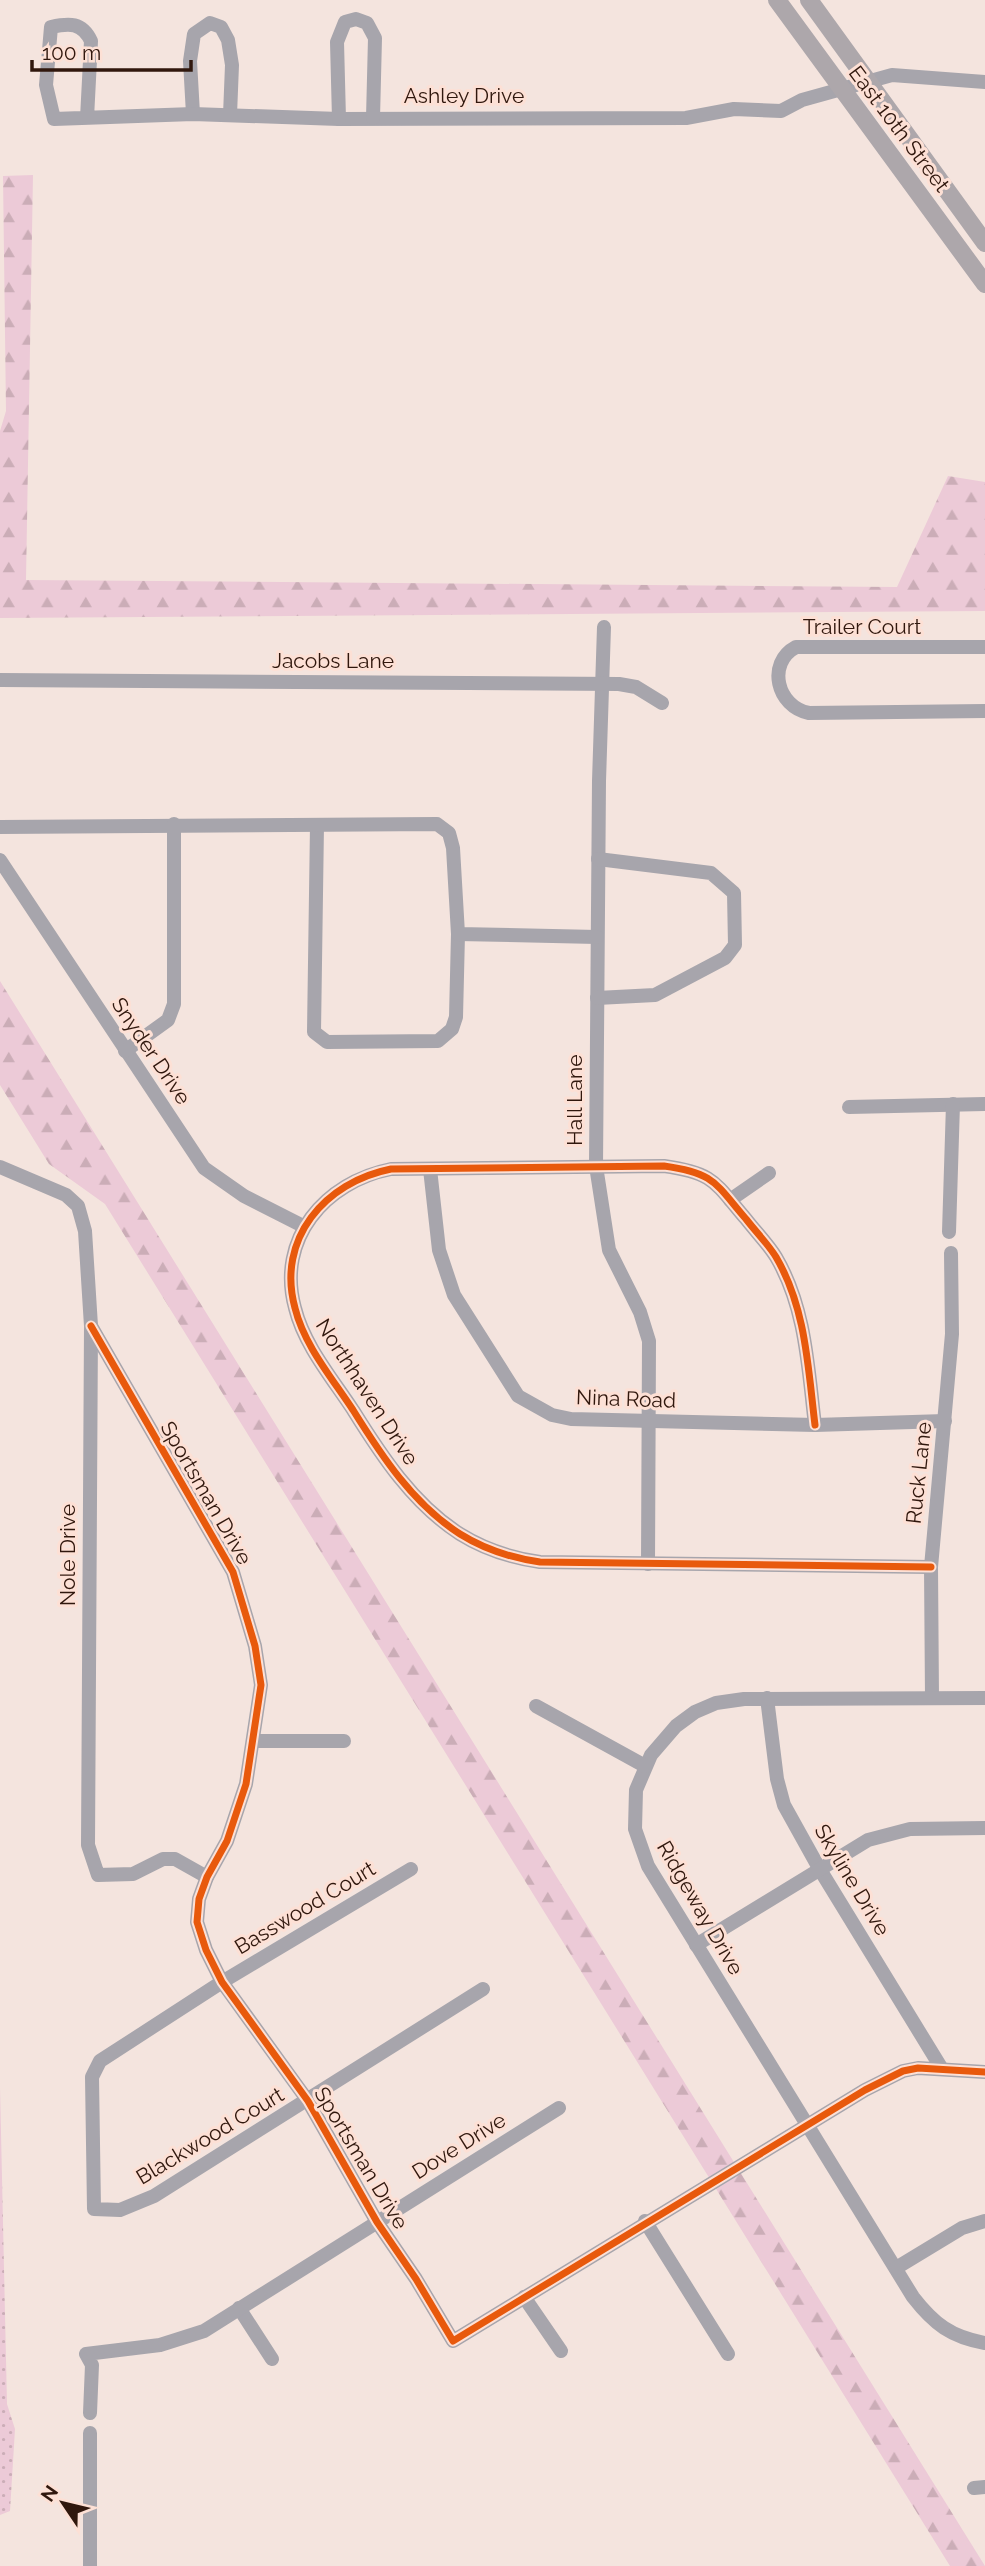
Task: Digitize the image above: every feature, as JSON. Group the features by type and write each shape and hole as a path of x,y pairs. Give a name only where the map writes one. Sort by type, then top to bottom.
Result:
{"main road":[{"name":"East 10th Street","path":"777,0 985,284"},
{"name":"East 10th Street","path":"809,0 985,243"}],"street":[{"path":"338,118 337,42 345,22 356,19 367,23 375,38 373,118"},
{"name":"Ashley Drive","path":"87,118 91,41 86,31 67,23 51,27 48,36 46,97 54,119 87,118 193,114 338,118 686,118 734,109 781,111 802,100 892,75 985,82"},
{"path":"193,114 191,48 194,34 210,23 221,27 230,48 230,115"},
{"name":"Hall Lane","path":"604,627 598,859 596,1166 609,1251 647,1329 650,1422 648,1564"},
{"name":"Trailer Court","path":"985,647 796,647 782,657 778,674 786,700 793,708 809,713 985,710"},
{"name":"Jacobs Lane","path":"0,680 604,684 636,687 662,703"},
{"path":"125,1051 168,1020 173,1004 174,824"},
{"path":"0,827 437,824 449,833 453,848 458,934 456,1017 452,1029 438,1041 327,1042 314,1032 312,1014 317,825"},
{"path":"597,999 655,995 725,958 735,945 734,893 717,877 710,873 598,859"},
{"name":"Snyder Drive","path":"0,860 204,1168 244,1196 303,1226"},
{"path":"458,934 597,937"},
{"path":"949,1232 953,1104"},
{"path":"849,1107 985,1104"},
{"name":"Northhaven Drive","path":"815,1425 801,1320 787,1278 775,1255 723,1188 695,1172 664,1166 391,1169 352,1180 334,1194 303,1226 292,1263 291,1286 295,1309 310,1343 385,1460 434,1514 460,1534 518,1559 590,1565 931,1567"},
{"name":"Nole Drive","path":"0,1167 66,1195 78,1206 85,1231 91,1326 88,1845 97,1875 133,1874 163,1859 175,1859 207,1877"},
{"name":"Nina Road","path":"430,1169 439,1250 454,1295 518,1396 552,1415 571,1419 815,1425 945,1421"},
{"path":"730,1200 769,1172"},
{"name":"Ruck Lane","path":"932,1698 931,1567 952,1334 951,1253"},
{"name":"Sportsman Drive","path":"91,1326 233,1572 255,1646 261,1685 246,1784 227,1841 207,1877 199,1899 197,1922 206,1950 222,1982 308,2101 377,2222 416,2279 453,2341 645,2221 903,2071 942,2069 985,2072"},
{"name":"Ridgeway Drive","path":"985,1698 767,1698 716,1703 695,1712 663,1739 645,1766 636,1790 635,1829 648,1866 913,2297 939,2325 962,2339 985,2343"},
{"name":"Skyline Drive","path":"767,1698 777,1779 784,1805 819,1868 942,2069"},
{"path":"536,1706 645,1766"},
{"path":"254,1741 344,1741"},
{"path":"696,1945 819,1868 882,1835 910,1829 985,1828"},
{"name":"Basswood Court","path":"94,2209 92,2077 100,2061 222,1982 411,1869"},
{"name":"Blackwood Court","path":"94,2209 120,2210 154,2196 483,1989"},
{"name":"Dove Drive","path":"90,2413 92,2365 86,2354 182,2340 204,2331 559,2108"},
{"path":"645,2221 728,2354"},
{"path":"896,2268 962,2228 985,2221"},
{"path":"524,2297 561,2351"},
{"path":"239,2308 272,2358"},
{"path":"90,2433 90,2566"}],"green space":[{"path":"33,175 26,580 897,587 948,476 985,482 985,611 0,618 0,431 6,411 3,176"},
{"path":"0,981 985,2566 950,2566 105,1204 49,1164 0,1085"},
{"path":"0,2087 7,2404 15,2429 10,2511 0,2515"}],"cycle path":[{"path":"815,1425 800,1318 786,1277 769,1247 720,1188 694,1172 664,1166 391,1169 345,1186 327,1200 311,1218 300,1237 293,1259 291,1283 299,1322 312,1348 399,1478 443,1522 469,1539 498,1552 540,1562 931,1567"},
{"path":"91,1326 233,1572 255,1646 261,1685 246,1784 227,1841 207,1877 199,1899 197,1922 206,1950 222,1982 308,2101 377,2222 416,2279 453,2341 865,2090 903,2071 918,2068 985,2072"}]}
